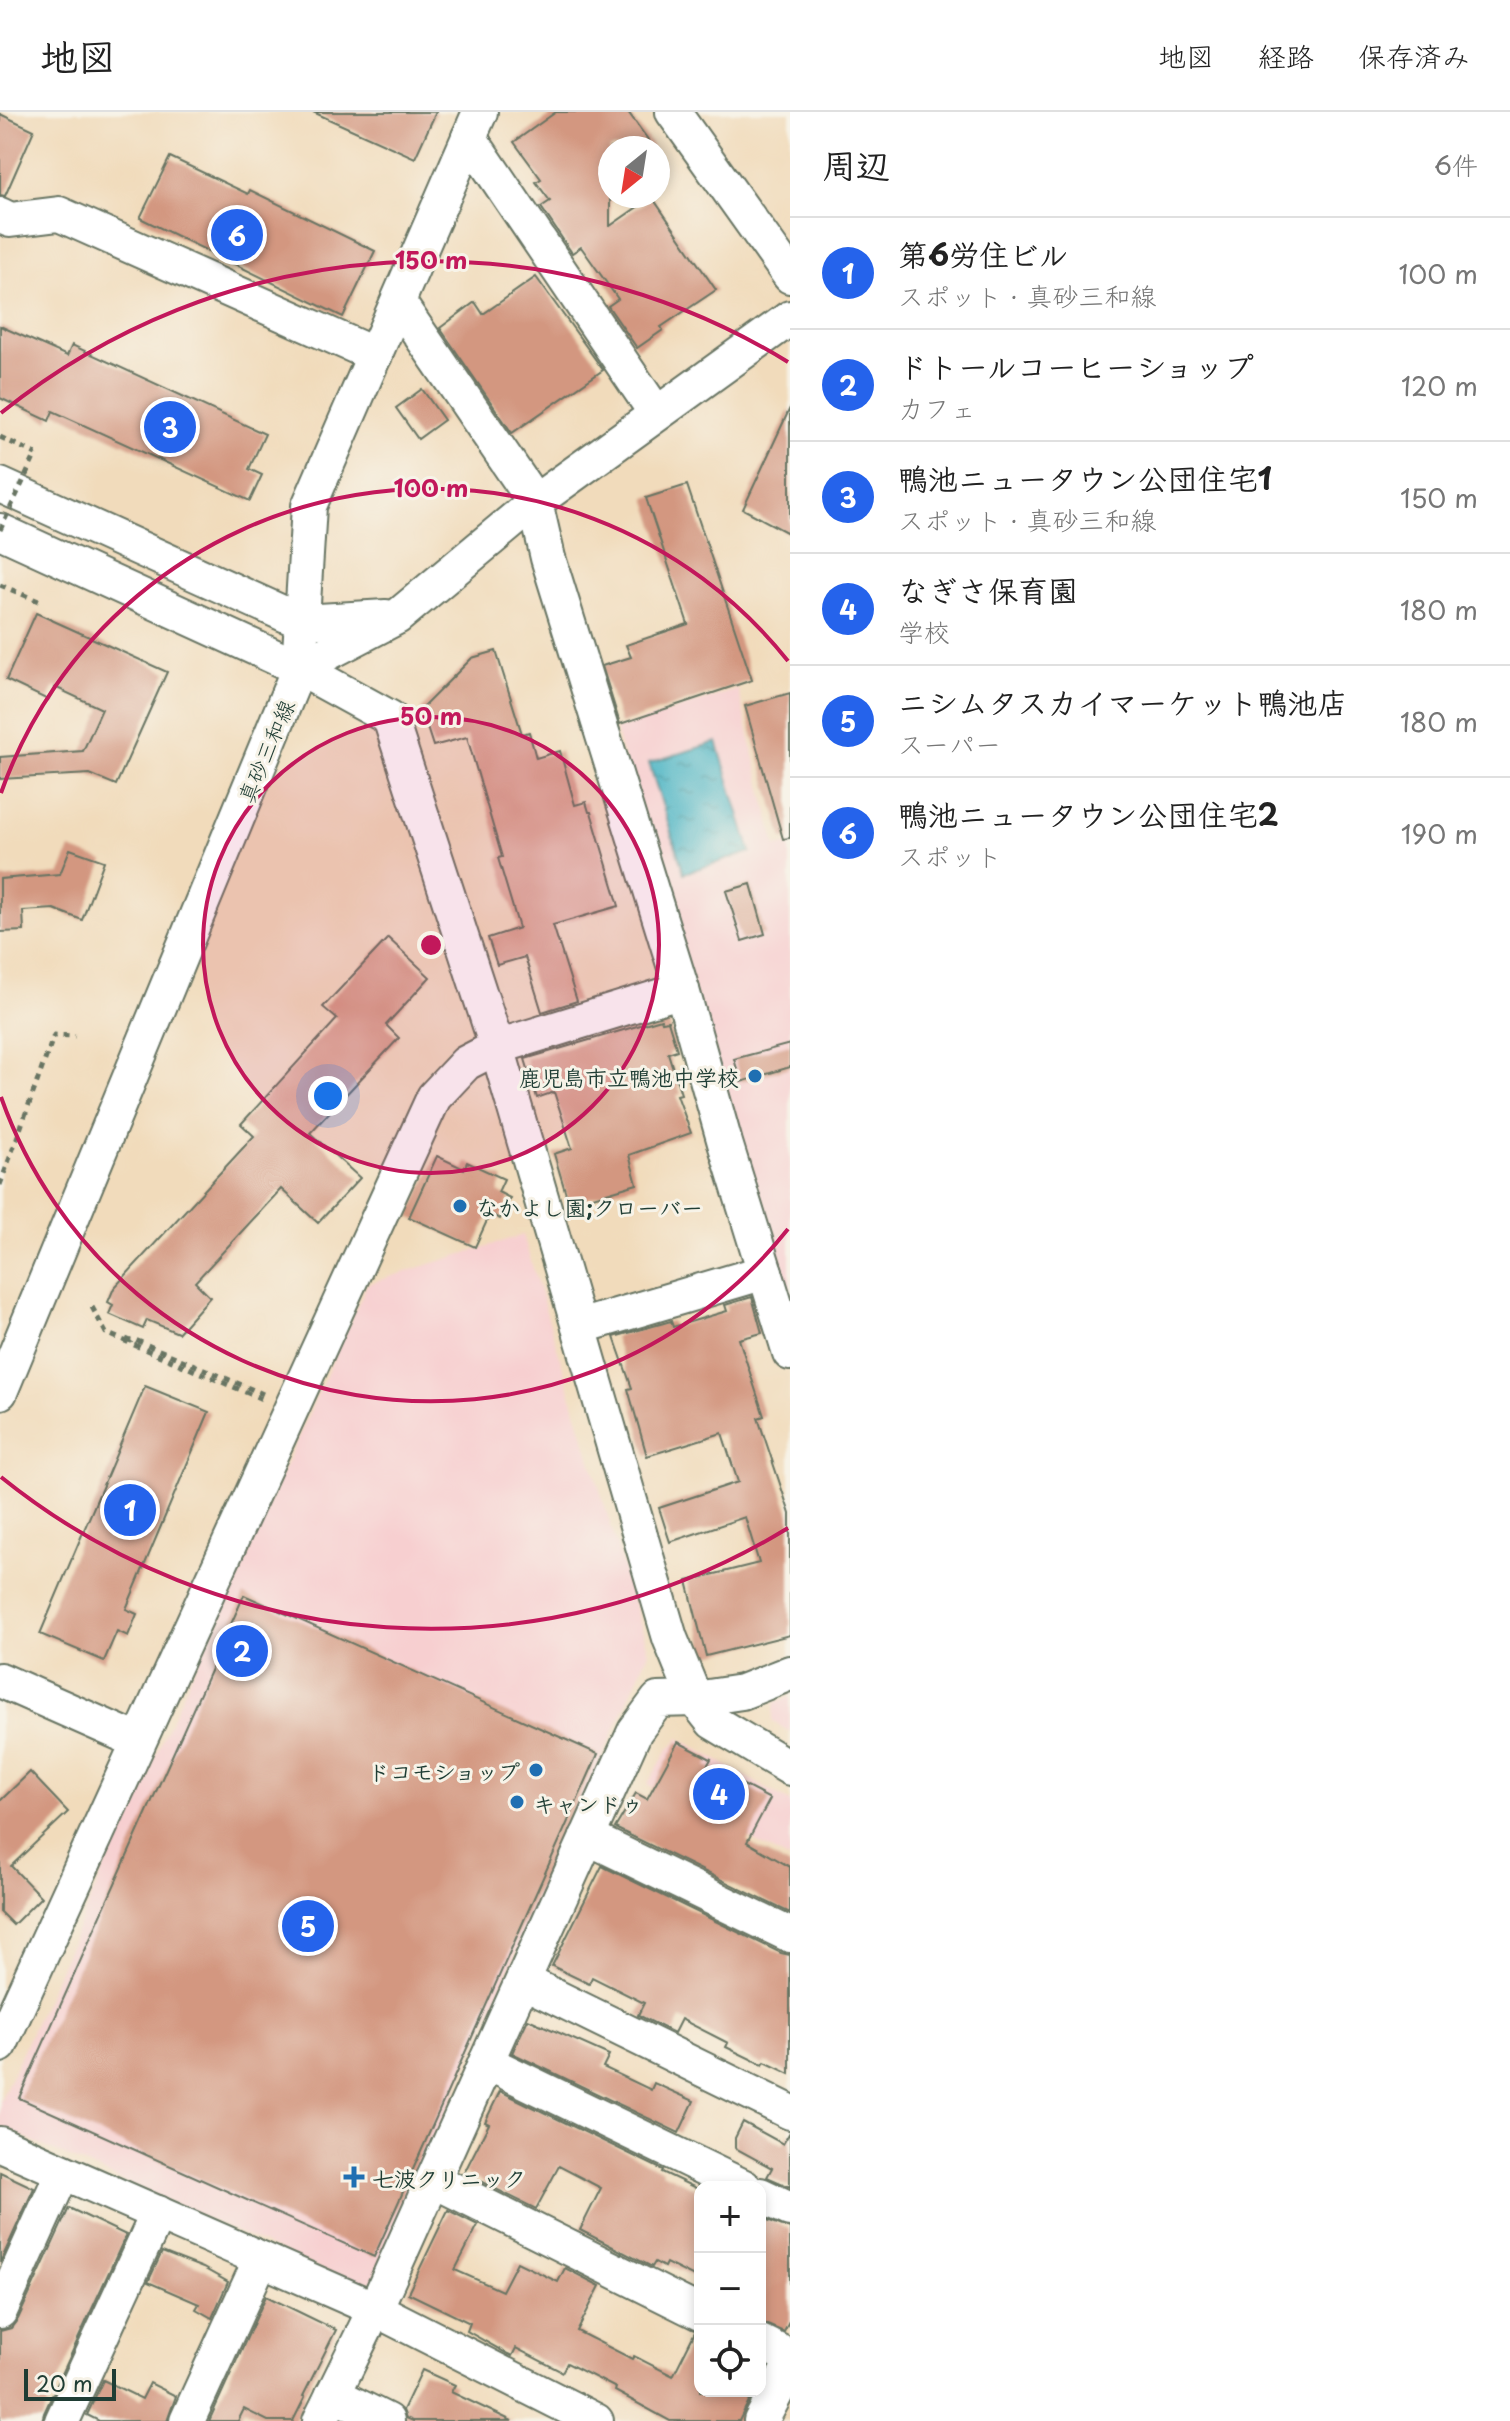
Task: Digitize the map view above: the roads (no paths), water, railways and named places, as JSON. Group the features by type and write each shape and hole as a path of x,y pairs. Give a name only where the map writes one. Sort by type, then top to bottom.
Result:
{"street":[{"path":"673,112 790,276"},
{"path":"475,124 656,413"},
{"name":"真砂三和線","path":"0,1392 299,668 309,506 475,124"},
{"path":"0,215 10,220 59,214 375,355"},
{"path":"398,302 535,502 548,558 790,1353"},
{"path":"299,668 397,617 535,502 790,318"},
{"path":"0,485 302,622 397,617"},
{"path":"0,530 299,668 390,718 497,1047 670,1638 695,1699 713,1722 790,1768"},
{"path":"0,2045 434,1097 466,1063 497,1047 682,990"},
{"path":"579,1327 765,1272"},
{"path":"387,2421 326,2408 375,2309 635,1731 658,1700 695,1699 742,1692 790,1673"},
{"path":"0,1680 138,1741"},
{"path":"587,1837 790,1935"},
{"path":"523,1981 790,2112"},
{"path":"486,2062 732,2181"},
{"path":"0,2144 375,2309 596,2421"},
{"path":"0,2311 63,2172"},
{"path":"433,2180 694,2310"},
{"path":"766,2198 790,2209"},
{"path":"62,2421 158,2213"},
{"path":"187,2421 261,2259"},
{"path":"766,2345 790,2357"},
{"path":"761,2421 790,2366"}],"water":[{"path":"717,742 751,852 684,873 649,763"}],"place":[{"name":"鴨池ニュータウン公団住宅2","path":"237,235"},
{"name":"鴨池ニュータウン公団住宅1","path":"170,427"},
{"name":"鹿児島市立鴨池中学校","path":"755,1076"},
{"name":"なかよし園;クローバー","path":"460,1206"},
{"name":"第6労住ビル","path":"130,1510"},
{"name":"ドトールコーヒーショップ","path":"242,1651"},
{"name":"ドコモショップ","path":"536,1770"},
{"name":"なぎさ保育園","path":"719,1794"},
{"name":"キャンドゥ","path":"517,1802"},
{"name":"ニシムタスカイマーケット鴨池店","path":"308,1926"},
{"name":"七波クリニック","path":"354,2177"}]}
